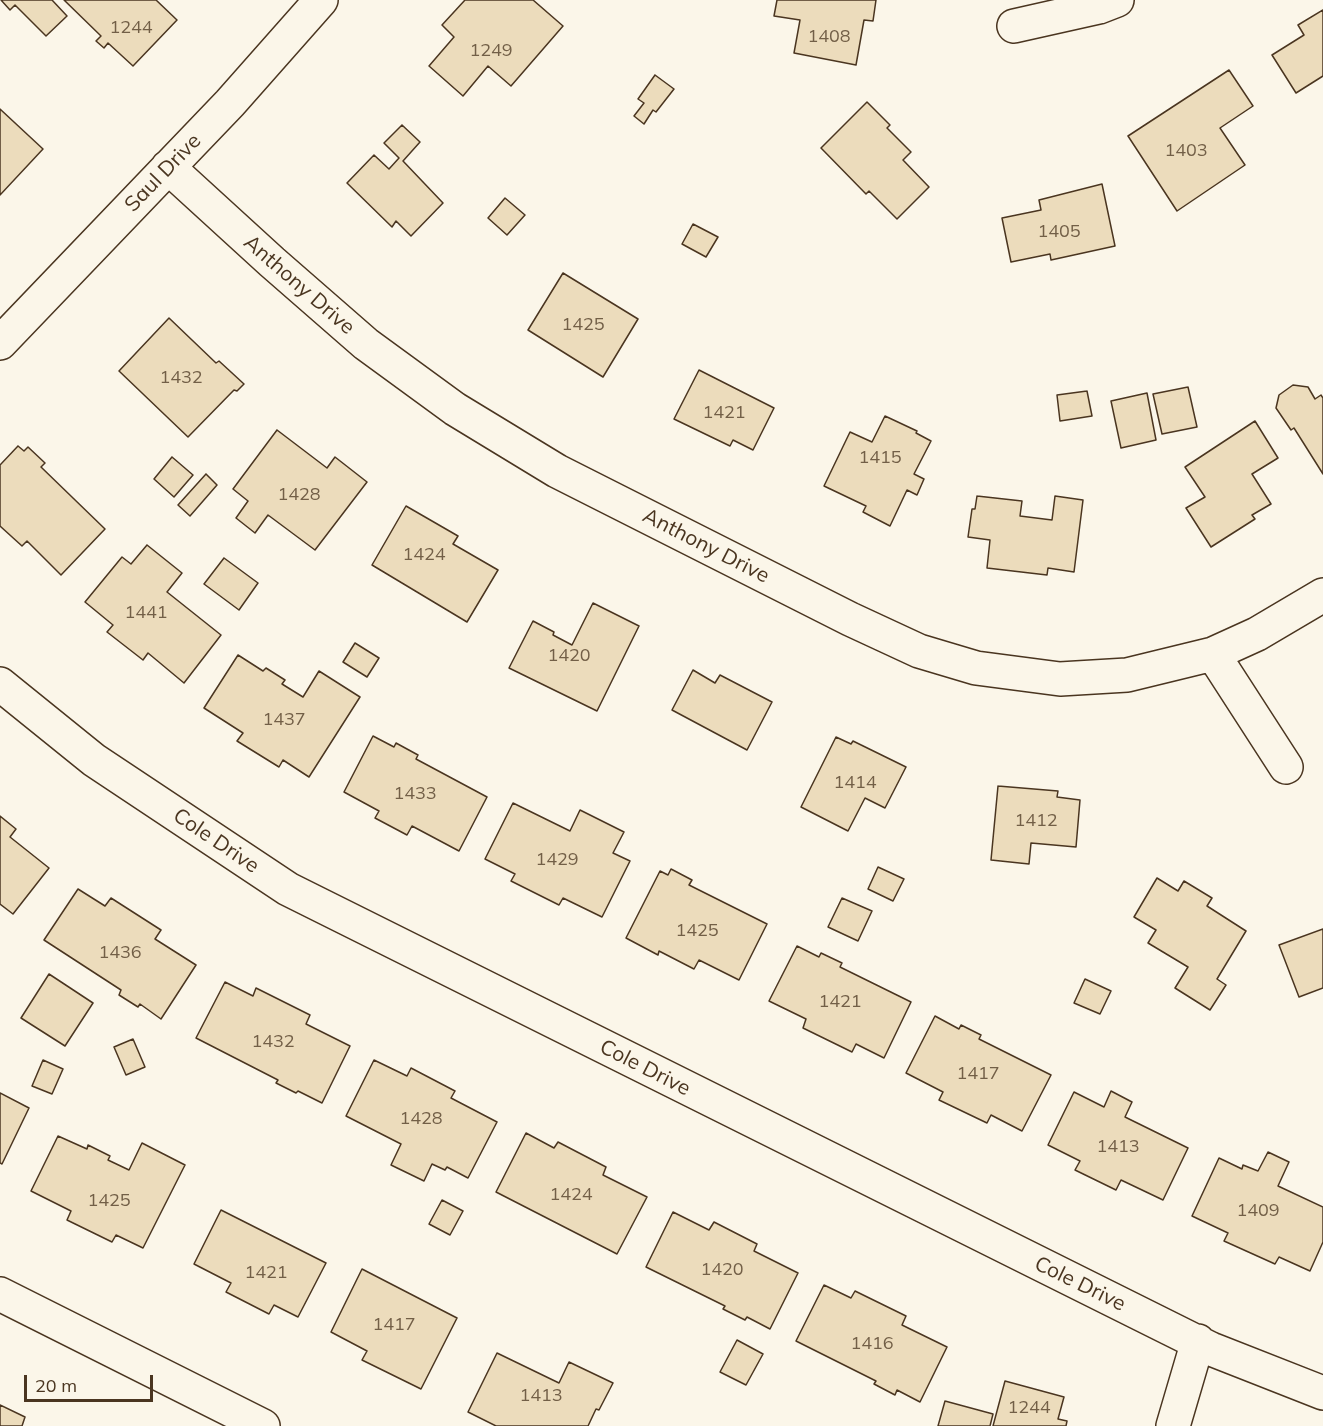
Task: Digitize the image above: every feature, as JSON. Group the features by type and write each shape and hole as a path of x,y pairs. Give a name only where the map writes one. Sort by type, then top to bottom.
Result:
{"street":[{"name":"Saul Drive","path":"0,342 230,103 321,0"},
{"path":"1014,26 1099,7 1117,0"},
{"name":"Anthony Drive","path":"168,167 366,344 455,409 557,471 850,619 919,651 976,668 1060,679 1126,675 1213,654 1257,634 1323,596"},
{"path":"1213,654 1286,766"},
{"name":"Cole Drive","path":"0,684 94,760 288,889 1211,1349 1323,1394"},
{"path":"0,1294 263,1426"},
{"path":"1173,1426 1198,1341"}],"building":[{"path":"1,0 52,0 67,16 46,36 15,5 10,10"},
{"path":"64,0 156,0 177,20 133,66 108,43 104,48 96,41 101,36"},
{"path":"465,0 533,0 563,26 511,86 488,66 463,96 429,66 454,37 442,25"},
{"path":"777,0 876,0 873,21 864,20 856,65 794,53 800,20 774,16"},
{"path":"1323,10 1323,76 1296,93 1272,55 1304,35 1298,25"},
{"path":"1229,70 1253,106 1220,128 1245,165 1177,211 1128,136"},
{"path":"655,75 674,89 656,112 653,110 644,124 634,116 644,103 638,99"},
{"path":"867,102 890,125 887,128 911,152 903,160 929,187 897,219 869,191 866,194 821,148"},
{"path":"0,109 43,149 0,195"},
{"path":"402,125 420,142 403,161 443,203 411,236 396,221 392,227 347,183 374,155 389,169 399,158 384,143"},
{"path":"1102,184 1115,246 1051,260 1050,254 1011,262 1002,218 1041,210 1039,200"},
{"path":"505,198 525,215 507,235 488,218"},
{"path":"693,224 718,237 706,257 682,244"},
{"path":"563,273 638,319 603,377 528,330"},
{"path":"169,318 216,363 219,361 244,384 237,391 234,390 188,437 119,371"},
{"path":"699,370 774,408 753,450 733,440 730,446 674,419"},
{"path":"1293,385 1308,387 1315,399 1321,395 1323,398 1323,474 1294,428 1291,430 1276,408 1279,395"},
{"path":"1188,387 1197,427 1162,434 1153,394"},
{"path":"1087,391 1092,416 1060,421 1057,395"},
{"path":"1147,393 1156,440 1121,448 1111,401"},
{"path":"885,416 917,431 916,433 931,441 914,474 924,479 917,495 907,490 890,526 863,512 866,506 824,486 850,432 872,442"},
{"path":"1255,421 1278,458 1252,474 1271,504 1252,515 1255,519 1211,547 1186,508 1205,497 1185,467"},
{"path":"277,430 327,468 335,457 367,482 315,550 268,515 255,533 236,518 248,501 233,489"},
{"path":"18,446 24,451 28,447 45,463 41,467 105,529 61,575 27,541 22,546 0,526 0,465"},
{"path":"172,457 193,475 174,497 154,479"},
{"path":"206,474 217,485 190,516 178,505"},
{"path":"977,496 1022,501 1020,516 1052,520 1055,496 1083,500 1074,572 1048,568 1047,575 987,568 990,540 968,537 972,509 975,509"},
{"path":"406,506 458,536 453,544 498,570 467,622 372,565"},
{"path":"147,545 182,573 167,592 221,635 184,683 148,653 143,660 107,632 113,625 85,602 122,557 131,564"},
{"path":"224,558 258,583 239,610 204,584"},
{"path":"593,603 639,626 597,711 509,668 533,621 572,645"},
{"path":"355,643 379,658 367,677 343,662"},
{"path":"238,655 263,671 266,668 285,680 282,684 303,697 319,671 360,697 309,777 283,760 279,767 237,741 243,733 204,708"},
{"path":"693,670 715,683 720,675 772,702 747,750 672,710"},
{"path":"373,736 394,747 396,743 418,755 416,759 487,797 459,851 412,826 407,835 375,818 379,811 344,792"},
{"path":"836,737 851,744 853,741 906,767 885,808 865,798 848,831 801,807"},
{"path":"998,786 1058,791 1057,797 1080,800 1076,847 1031,843 1029,864 991,860"},
{"path":"513,803 570,831 580,810 624,832 613,853 630,861 602,917 563,898 559,905 511,881 515,874 485,859"},
{"path":"0,816 16,829 10,837 49,868 13,914 0,904"},
{"path":"878,867 904,879 893,901 868,889"},
{"path":"671,869 692,880 689,885 767,924 739,980 699,960 694,969 659,951 658,955 626,938 660,871 668,875"},
{"path":"1157,878 1178,891 1184,881 1212,898 1207,906 1246,931 1217,979 1226,985 1210,1010 1175,988 1188,967 1148,943 1156,930 1134,917"},
{"path":"78,889 105,906 111,898 161,930 155,939 196,965 161,1019 140,1004 138,1007 119,995 121,990 44,940"},
{"path":"842,898 872,911 858,941 828,927"},
{"path":"1323,929 1323,988 1299,997 1279,945"},
{"path":"797,946 819,957 821,953 842,963 840,967 911,1002 884,1058 856,1044 852,1052 803,1028 806,1019 769,1001"},
{"path":"49,974 93,1003 65,1046 21,1018"},
{"path":"1085,979 1111,991 1100,1014 1074,1003"},
{"path":"225,982 253,996 256,988 310,1015 306,1024 350,1046 322,1103 276,1083 278,1080 196,1038"},
{"path":"935,1016 959,1029 961,1025 981,1035 979,1039 1051,1075 1022,1131 991,1115 987,1123 939,1100 943,1092 906,1073"},
{"path":"133,1039 145,1067 126,1075 114,1047"},
{"path":"43,1060 63,1069 52,1094 32,1086"},
{"path":"374,1060 407,1076 411,1068 455,1091 451,1098 497,1122 468,1178 447,1167 445,1170 432,1164 424,1181 391,1165 401,1144 346,1116"},
{"path":"1111,1091 1132,1102 1125,1117 1188,1148 1163,1200 1121,1180 1116,1190 1075,1170 1080,1161 1048,1145 1074,1092 1104,1107"},
{"path":"0,1093 29,1108 2,1164 0,1163"},
{"path":"526,1133 554,1148 558,1142 606,1167 603,1175 647,1197 617,1254 496,1192"},
{"path":"58,1136 87,1149 88,1145 110,1156 108,1160 129,1170 142,1143 185,1165 143,1248 116,1235 112,1242 67,1220 71,1211 31,1191"},
{"path":"1268,1152 1289,1162 1278,1186 1323,1207 1323,1242 1310,1271 1279,1257 1275,1264 1224,1241 1228,1233 1192,1216 1219,1158 1242,1169 1243,1165 1258,1171"},
{"path":"442,1200 463,1211 450,1235 429,1224"},
{"path":"221,1210 326,1263 298,1317 274,1305 269,1314 226,1292 231,1283 194,1264"},
{"path":"673,1212 709,1230 714,1222 757,1244 754,1251 798,1273 770,1329 747,1317 745,1320 723,1309 725,1306 646,1267"},
{"path":"362,1269 457,1318 421,1389 362,1360 367,1351 331,1332"},
{"path":"824,1285 851,1298 855,1291 906,1316 902,1325 947,1347 920,1402 897,1390 895,1395 874,1384 876,1381 796,1341"},
{"path":"737,1340 763,1354 746,1385 720,1372"},
{"path":"497,1353 559,1383 569,1362 613,1383 588,1426 496,1426 468,1412"},
{"path":"1005,1381 1064,1397 1058,1419 1067,1421 1066,1426 993,1426"},
{"path":"945,1401 993,1414 990,1426 938,1426"},
{"path":"0,1405 25,1417 22,1426 0,1426"}]}
